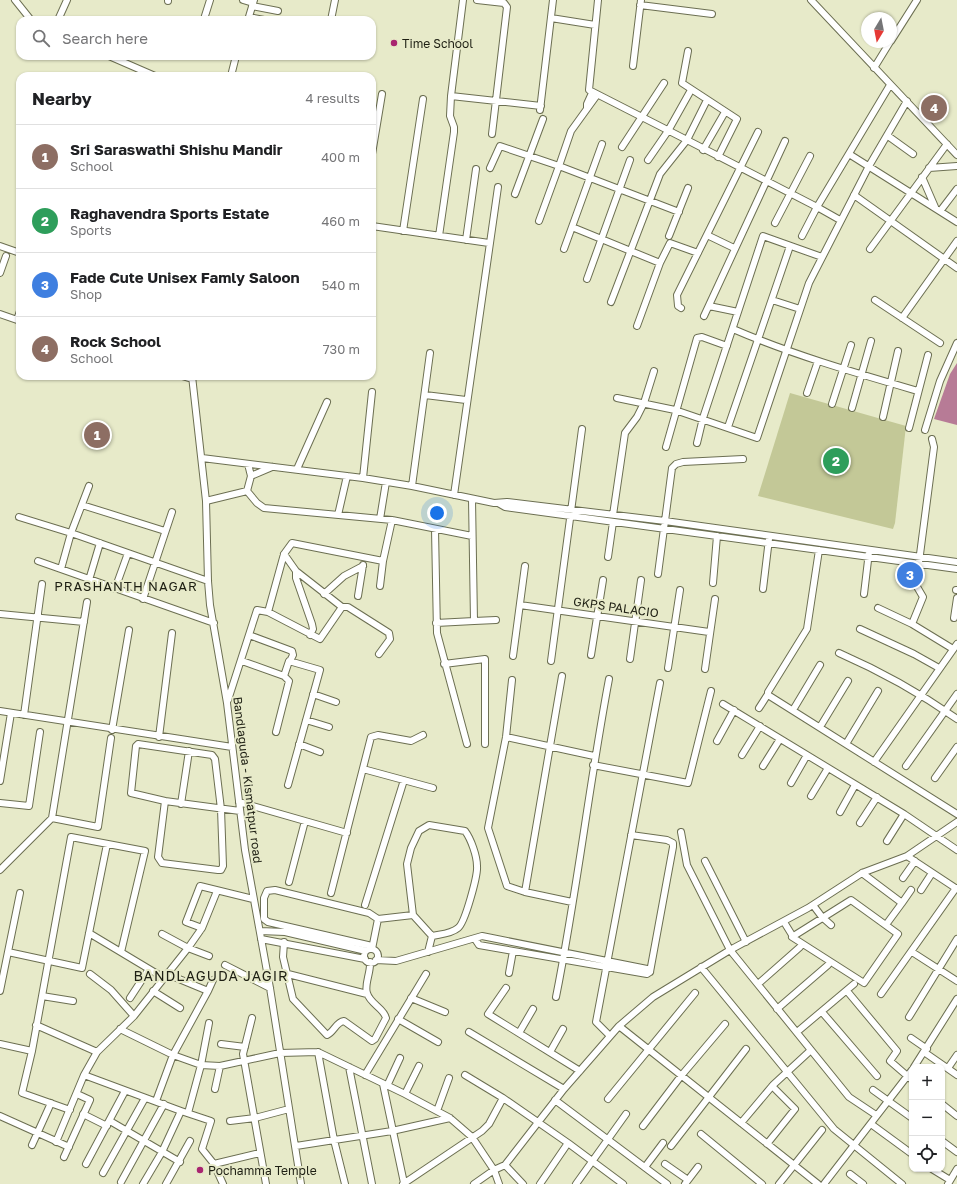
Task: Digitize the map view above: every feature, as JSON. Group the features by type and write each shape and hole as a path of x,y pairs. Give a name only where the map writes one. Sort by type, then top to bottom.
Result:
{"street":[{"path":"60,16 67,0"},
{"path":"205,16 210,0"},
{"path":"243,0 278,11"},
{"path":"332,16 335,0"},
{"path":"439,236 454,132 454,127 450,116 451,96 463,0"},
{"path":"477,0 504,3 507,7 492,134"},
{"path":"451,96 540,108 553,0"},
{"path":"598,0 589,90 594,94 668,130 840,220"},
{"path":"811,0 957,155"},
{"path":"897,32 917,0"},
{"path":"18,1 28,16"},
{"path":"249,16 253,3"},
{"path":"633,66 640,3 712,14"},
{"path":"551,18 595,26"},
{"path":"874,68 887,48"},
{"path":"688,51 681,81 691,90 737,120 718,157"},
{"path":"118,60 146,72"},
{"path":"232,72 235,60"},
{"path":"622,148 664,83"},
{"path":"802,236 817,207 890,85"},
{"path":"648,160 668,130 691,90"},
{"path":"376,130 382,94"},
{"path":"539,221 571,131 590,106 594,94"},
{"path":"404,231 423,99"},
{"path":"611,302 660,174 687,140 707,100"},
{"path":"617,398 644,402 703,418 757,438 809,283 869,166 907,102"},
{"path":"704,150 725,112"},
{"path":"515,194 543,119"},
{"path":"681,308 678,306 676,295 758,132"},
{"path":"888,136 913,154"},
{"path":"704,316 734,248 768,182 785,141"},
{"path":"564,249 602,144"},
{"path":"870,249 947,144"},
{"path":"490,168 500,146 590,177 679,212"},
{"path":"849,154 935,206 957,222"},
{"path":"775,223 810,156"},
{"path":"587,279 630,160"},
{"path":"929,168 957,166"},
{"path":"466,240 476,169"},
{"path":"922,177 935,206"},
{"path":"454,494 466,400 498,186"},
{"path":"669,236 688,188"},
{"path":"941,210 957,189"},
{"path":"854,195 945,258 957,268"},
{"path":"376,227 489,243"},
{"path":"572,227 660,263"},
{"path":"707,236 734,248"},
{"path":"697,443 703,418 763,236 822,256"},
{"path":"902,318 957,241"},
{"path":"637,326 660,263 670,243 698,253"},
{"path":"0,246 16,252"},
{"path":"728,427 740,387 759,340 790,246"},
{"path":"0,273 6,256"},
{"path":"772,300 800,309"},
{"path":"875,300 940,343"},
{"path":"709,306 738,312"},
{"path":"0,314 16,320"},
{"path":"733,329 759,340 843,370 918,391"},
{"path":"666,446 675,410 697,338 702,337 727,346"},
{"path":"852,408 871,341"},
{"path":"925,430 940,381 957,343"},
{"path":"832,404 851,345"},
{"path":"883,417 898,351"},
{"path":"412,486 430,353"},
{"path":"909,428 928,355"},
{"path":"807,394 818,361"},
{"path":"608,557 625,433 637,417 644,402 654,372"},
{"name":"Bandlaguda - Kismatpur road","path":"192,380 206,501 208,581 227,703 245,850 270,988 301,1184"},
{"path":"363,478 372,392"},
{"path":"425,394 466,400"},
{"path":"297,469 327,402"},
{"path":"550,661 582,429"},
{"path":"912,624 923,597 916,585 934,447 932,439"},
{"path":"202,458 363,478 454,494 472,499 497,503 505,507 613,518 665,521 769,539 920,561 957,569"},
{"path":"658,574 672,468 676,464 683,462 743,459"},
{"path":"247,491 251,476 248,464"},
{"path":"251,476 273,467"},
{"path":"338,515 347,476"},
{"path":"380,519 386,482"},
{"path":"61,570 71,533 89,486"},
{"path":"206,501 247,491"},
{"path":"247,491 257,504 264,508 392,520 472,536"},
{"path":"472,499 474,621"},
{"path":"82,505 165,531"},
{"path":"143,599 172,512"},
{"path":"19,517 71,533 208,581"},
{"path":"613,518 717,536 769,539 819,550 868,553"},
{"path":"380,586 383,561 392,520"},
{"path":"435,529 436,624 444,664 466,744"},
{"path":"713,583 717,536"},
{"path":"763,589 769,539"},
{"path":"89,580 100,543"},
{"path":"268,612 284,554 290,544 294,543 383,561"},
{"path":"759,708 807,629 819,550"},
{"path":"115,589 128,553"},
{"path":"864,594 868,553"},
{"path":"284,554 296,571 324,594 342,607 348,607 389,633 390,639 379,654"},
{"path":"358,596 364,557"},
{"path":"38,561 214,623"},
{"path":"920,561 957,562"},
{"path":"324,594 344,576 363,566"},
{"path":"513,656 524,566"},
{"path":"296,571 296,578 312,624 313,629 310,635"},
{"path":"591,655 603,580"},
{"path":"630,659 641,580"},
{"path":"24,715 42,584"},
{"path":"668,668 680,590"},
{"path":"954,618 957,598"},
{"path":"704,669 709,632 716,599"},
{"path":"0,870 52,818 87,602"},
{"name":"GKPS PALACIO","path":"520,605 635,620 709,632"},
{"path":"227,703 242,661 256,610 268,612 318,639 321,638 342,607"},
{"path":"874,762 938,668 955,647 878,608"},
{"path":"0,614 84,622"},
{"path":"436,624 496,620"},
{"path":"860,628 914,654 938,668"},
{"path":"112,730 129,630"},
{"path":"159,736 172,633"},
{"path":"249,635 292,651 284,676"},
{"path":"838,654 870,667 920,695 957,719"},
{"path":"444,664 486,659 485,744"},
{"path":"242,661 284,676 289,681 276,732"},
{"path":"288,785 320,670 290,661"},
{"path":"793,710 820,665"},
{"path":"525,892 562,676"},
{"path":"556,997 594,756 609,679"},
{"path":"512,680 506,737 488,828 507,886 525,892 572,902"},
{"path":"820,727 848,681"},
{"path":"610,1036 596,1022 660,683"},
{"path":"593,765 688,783 711,691"},
{"path":"846,744 878,691"},
{"path":"313,694 336,702"},
{"path":"768,694 957,814"},
{"path":"906,766 957,694"},
{"path":"723,704 904,814 957,850"},
{"path":"717,741 734,710"},
{"path":"0,711 112,730 232,747"},
{"path":"0,780 11,713"},
{"path":"306,720 329,727"},
{"path":"742,755 760,726"},
{"path":"0,803 29,806 40,732"},
{"path":"331,893 371,737 378,735 411,741 423,735"},
{"path":"506,737 594,756"},
{"path":"52,818 98,827 111,738"},
{"path":"763,766 780,739"},
{"path":"165,801 159,860 162,863 221,870 223,866 221,809 215,759 212,754 140,744 136,746 131,793 181,804 221,809 240,811"},
{"path":"299,744 320,752"},
{"path":"935,778 957,747"},
{"path":"181,804 189,751"},
{"path":"791,783 807,755"},
{"path":"812,796 828,768"},
{"path":"363,769 433,788"},
{"path":"365,905 404,780"},
{"path":"840,812 855,785"},
{"path":"860,824 876,797"},
{"path":"239,802 347,833"},
{"path":"887,841 904,814"},
{"path":"289,882 305,822"},
{"path":"474,1184 494,1170 506,1165 538,1121 610,1036 619,1026 653,997 730,950 813,905 862,873 907,856 957,822"},
{"path":"429,825 465,831 469,837 478,866 466,917 460,927 453,932 432,936 413,915 407,864 411,848 419,831 429,825"},
{"path":"681,832 687,865 723,939 730,950 849,1097 876,1115"},
{"path":"261,939 284,942 371,960 396,961 482,936 564,952 647,974 650,972 673,843 667,840 631,834"},
{"path":"70,1110 22,1094 32,1051 71,837 145,851 121,952"},
{"path":"8,952 82,968 107,844"},
{"path":"881,994 956,889 907,856"},
{"path":"705,861 746,942"},
{"path":"903,878 915,861"},
{"path":"862,873 902,903"},
{"path":"921,890 932,873"},
{"path":"202,928 186,922 200,886 253,899"},
{"path":"284,942 283,957 293,998 309,1018 326,1035 330,1034 340,1022 344,1021 372,1040 375,1039 386,1018 385,1014 369,999 366,991 371,960 377,953 370,949 268,922 264,919 264,898 266,891 275,890 369,913 378,919 413,915"},
{"path":"888,922 911,890"},
{"path":"56,1142 84,1075 97,1052 134,1016 188,948 202,928 217,891"},
{"path":"0,991 20,893"},
{"path":"784,922 792,937 864,983 898,934 851,900 792,935"},
{"path":"813,905 822,917 831,925"},
{"path":"371,960 364,955 370,949 378,919"},
{"path":"260,931 285,932 370,949"},
{"path":"89,933 149,969 208,991"},
{"path":"162,934 188,948 209,956"},
{"path":"428,952 432,936"},
{"path":"475,939 479,945 563,960 608,964"},
{"path":"909,1017 957,939"},
{"path":"758,984 800,947"},
{"path":"509,973 513,951"},
{"path":"912,952 957,981"},
{"path":"225,965 270,988"},
{"path":"777,1009 828,965"},
{"path":"701,967 834,1129 853,1146 902,1184"},
{"path":"130,998 149,969"},
{"path":"90,974 111,990 134,1016"},
{"path":"288,974 367,994"},
{"path":"365,1074 426,974"},
{"path":"156,1101 174,1055 213,980"},
{"path":"797,1032 854,984"},
{"path":"506,988 488,1014 580,1071"},
{"path":"153,991 180,1008"},
{"path":"847,991 897,1051 890,1062 909,1077"},
{"path":"608,1099 695,993"},
{"path":"42,996 73,1001"},
{"path":"411,998 445,1012"},
{"path":"916,1064 957,999"},
{"path":"519,1033 533,1009"},
{"path":"822,1012 877,1076"},
{"path":"252,1018 243,1054 266,1184"},
{"path":"398,1019 438,1042"},
{"path":"188,1113 201,1065 209,1023"},
{"path":"643,1126 681,1076 725,1024"},
{"path":"36,1025 97,1052"},
{"path":"619,1026 818,1184"},
{"path":"120,1029 174,1055 201,1065 220,1066 245,1062 280,1053 318,1052 365,1074 450,1118 472,1137 494,1170 499,1184"},
{"path":"550,1052 563,1029"},
{"path":"469,1032 564,1089"},
{"path":"911,1038 957,1075"},
{"path":"0,1044 32,1051"},
{"path":"221,1044 245,1047"},
{"path":"671,1146 746,1049"},
{"path":"741,1123 772,1086 811,1050"},
{"path":"318,1052 334,1140 344,1184"},
{"path":"948,1068 957,1054"},
{"path":"400,1058 385,1085 392,1131 403,1184 486,1128 504,1098"},
{"path":"215,1089 220,1066"},
{"path":"405,1094 419,1066"},
{"path":"349,1067 372,1184"},
{"path":"84,1075 164,1104 181,1112 211,1121 202,1149 214,1164 223,1184"},
{"path":"464,1075 504,1098 538,1121 623,1184"},
{"path":"437,1111 449,1078"},
{"path":"824,1184 871,1124 876,1115 909,1079"},
{"path":"767,1144 795,1109 772,1086"},
{"path":"873,1090 909,1116"},
{"path":"86,1164 126,1091"},
{"path":"64,1157 90,1100 77,1094"},
{"path":"103,1173 128,1131 145,1098"},
{"path":"555,1100 667,1184"},
{"path":"32,1145 51,1103"},
{"path":"121,1182 145,1142 164,1104"},
{"path":"945,1106 957,1116"},
{"path":"230,1121 255,1118 289,1108"},
{"path":"143,1184 162,1152 181,1112"},
{"path":"83,1114 128,1131 180,1162"},
{"path":"576,1184 626,1114"},
{"path":"0,1116 69,1147"},
{"path":"296,1146 392,1131 450,1118"},
{"path":"871,1124 909,1152"},
{"path":"780,1184 822,1130"},
{"path":"701,1134 762,1184"},
{"path":"166,1184 180,1162 190,1141"},
{"path":"540,1184 568,1143"},
{"path":"645,1168 663,1143"},
{"path":"945,1143 957,1152"},
{"path":"214,1164 260,1153"},
{"path":"665,1164 686,1182 698,1167"},
{"path":"506,1165 523,1184"},
{"path":"936,1172 949,1182 957,1169"},
{"path":"850,1174 863,1184"}],"green space":[{"path":"790,393 906,426 895,523 893,529 758,496"}],"shaded area":[{"path":"957,363 957,425 934,419 950,374"}],"place":[{"name":"Time School","path":"394,43"},
{"name":"Rock School","path":"934,108"},
{"name":"Sri Saraswathi Shishu Mandir","path":"97,435"},
{"name":"Raghavendra Sports Estate","path":"836,461"},
{"name":"Fade Cute Unisex Famly Saloon","path":"910,575"},
{"name":"Pochamma Temple","path":"200,1170"}],"district":[{"name":"PRASHANTH NAGAR","path":"126,586"},
{"name":"BANDLAGUDA JAGIR","path":"211,975"}]}
